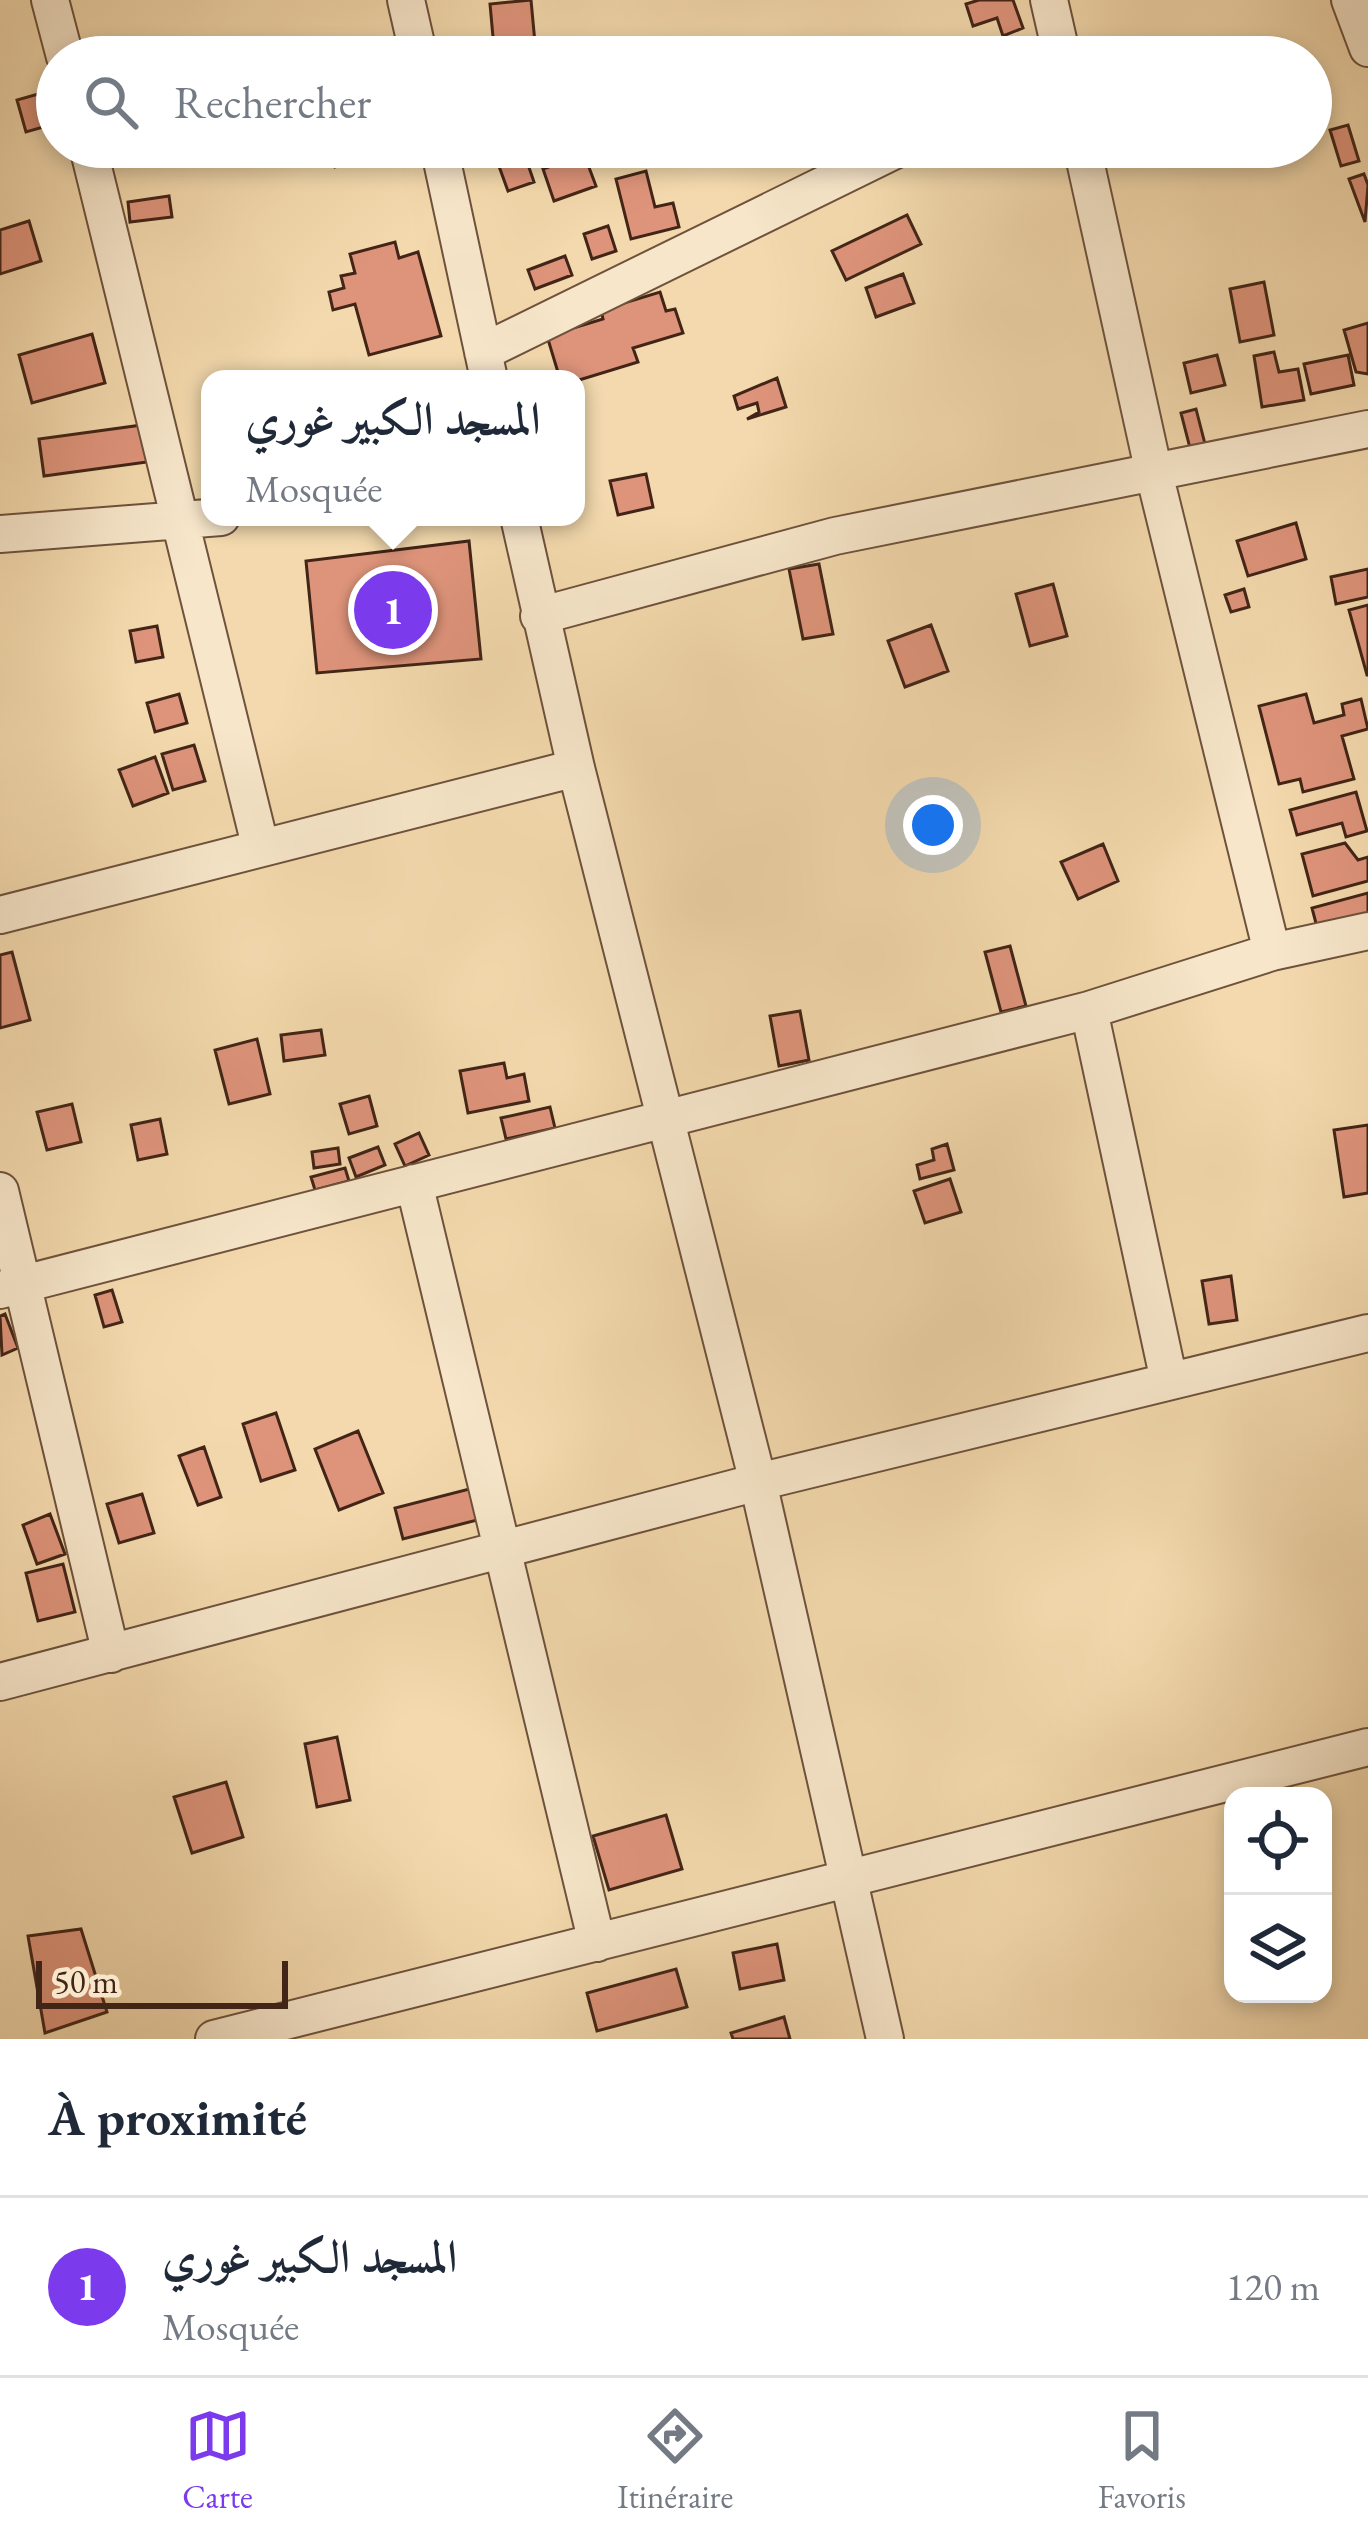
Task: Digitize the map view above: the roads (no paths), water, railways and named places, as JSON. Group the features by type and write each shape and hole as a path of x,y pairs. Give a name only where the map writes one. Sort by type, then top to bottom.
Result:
{"street":[{"path":"50,0 59,36"},
{"path":"406,0 414,36"},
{"path":"1049,0 1057,36"},
{"path":"1350,0 1368,48"},
{"path":"93,168 260,845"},
{"path":"444,168 486,365 861,168"},
{"path":"1087,168 1154,473 1272,952"},
{"path":"539,616 857,531 1368,429"},
{"path":"0,534 201,519"},
{"path":"521,526 576,768 758,1482 885,2039"},
{"path":"0,915 576,768"},
{"path":"12,1287 1088,1010 1272,952 1368,931"},
{"path":"1088,1010 1169,1381"},
{"path":"414,1183 506,1549 597,1943"},
{"path":"0,1191 12,1287 111,1654"},
{"path":"0,1682 758,1482 1368,1333"},
{"path":"214,2039 1368,1747"}],"place":[{"name":"المسجد الكبير غوري","path":"393,610"}]}
